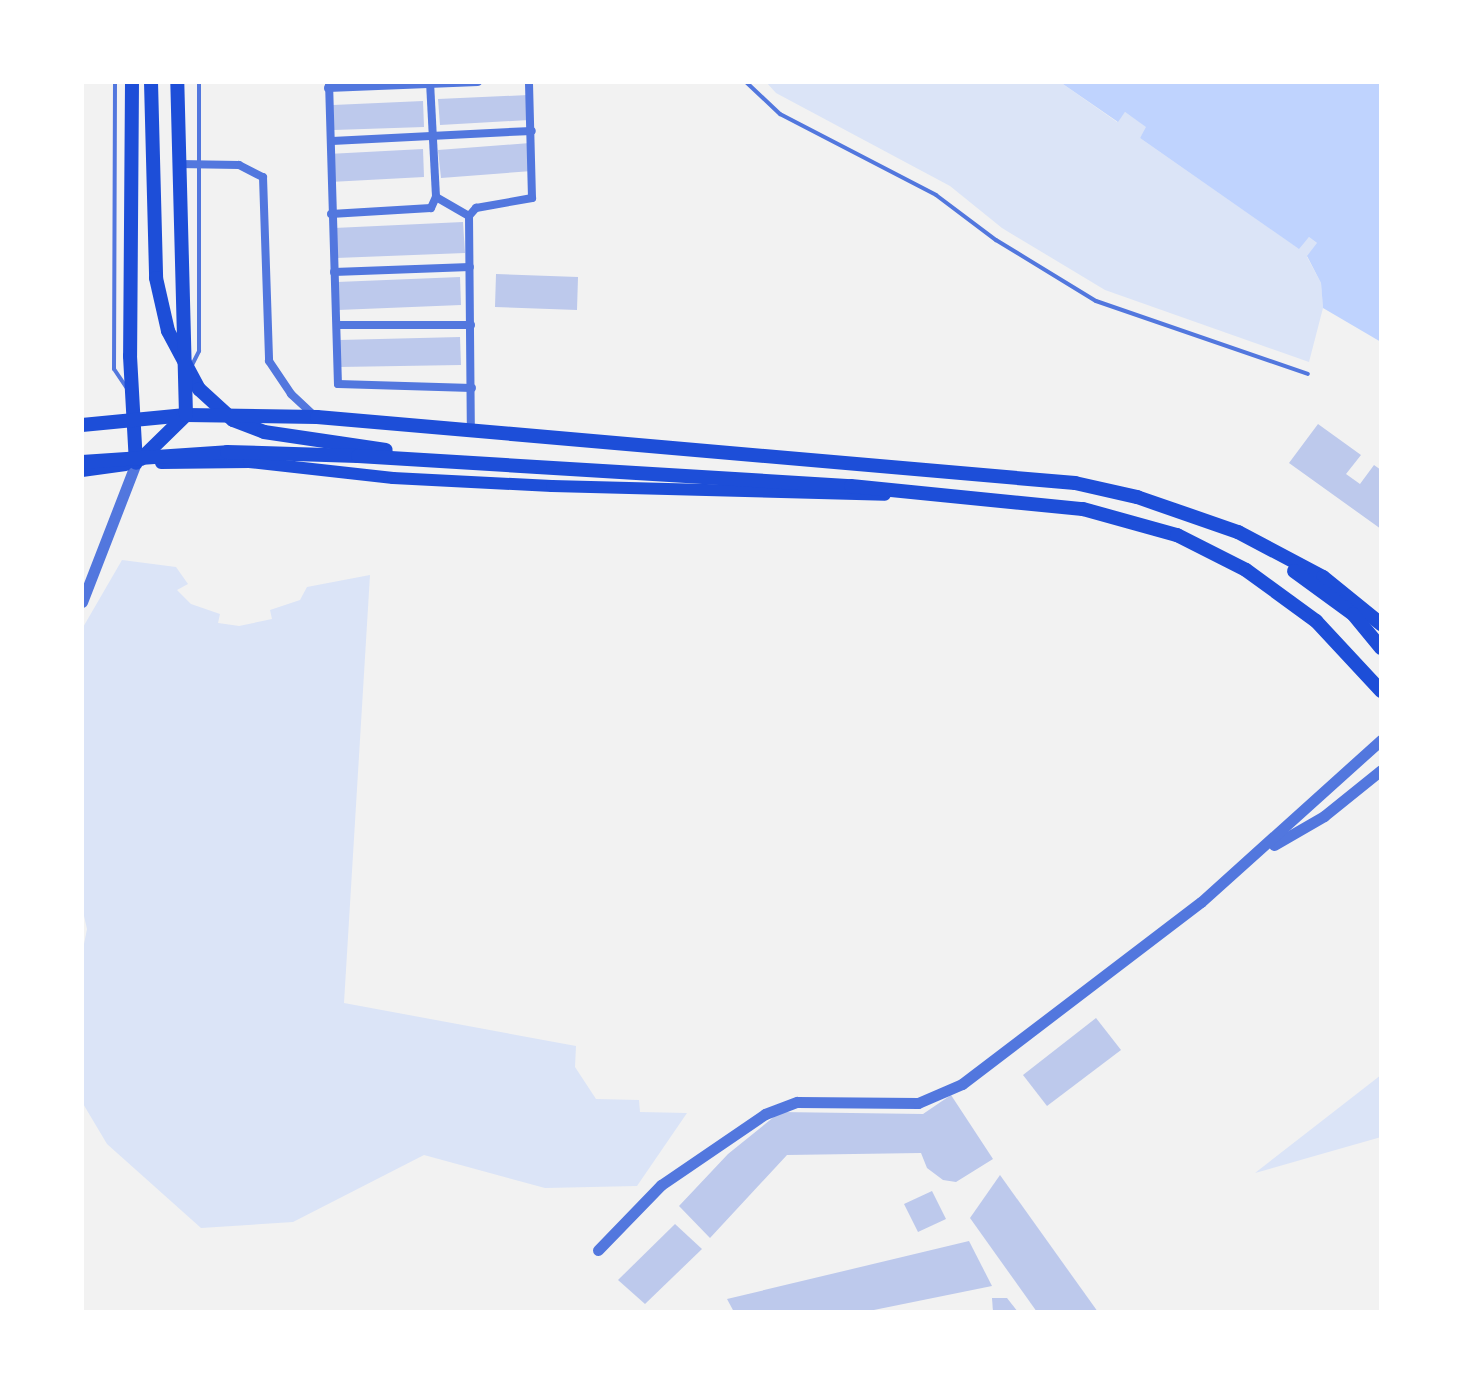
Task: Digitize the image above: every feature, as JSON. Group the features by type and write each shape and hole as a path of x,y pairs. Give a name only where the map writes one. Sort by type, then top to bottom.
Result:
{"main road":[{"path":"132,82 130,356 136,463"},
{"path":"151,82 156,278 168,331 199,389 233,420 264,432 310,443 379,448 428,460"},
{"path":"136,463 186,415 177,82"},
{"path":"82,425 186,415 317,417 471,427 1075,483 1209,519 1323,577 1381,624"},
{"path":"82,462 227,452 428,460 1059,505 1177,535 1274,589 1338,642 1381,691"},
{"path":"82,471 136,463 249,462 393,478 792,496 917,494"},
{"path":"1265,549 1353,614 1381,648"}],"street":[{"path":"472,388 338,384 329,85 478,82"},
{"path":"471,427 469,216 476,208 532,198 529,82"},
{"path":"331,214 431,208 436,197 430,83"},
{"path":"332,141 532,131"},
{"path":"178,164 239,165 263,177 269,361 291,394 317,417"},
{"path":"436,197 469,216"},
{"path":"334,272 470,267"},
{"path":"337,325 471,325"},
{"path":"82,602 136,463"},
{"path":"598,1250 661,1185 765,1114 797,1102 918,1103 949,1091 1259,852 1381,740"},
{"path":"1259,852 1324,816 1381,770"}],"lane":[{"path":"115,82 114,369 132,396"},
{"path":"184,379 199,351 199,82"},
{"path":"746,82 780,114 936,195 996,240 1096,301 1308,374"}],"shaded area":[{"path":"766,82 1060,82 1117,122 1125,112 1147,127 1140,138 1298,248 1309,237 1318,244 1307,257 1321,283 1323,308 1309,362 1105,290 1002,228 950,186 776,93"},
{"path":"122,560 176,567 188,584 177,590 191,604 220,614 218,623 239,626 272,619 270,610 300,600 307,587 370,575 344,1003 576,1046 575,1067 596,1099 639,1100 640,1112 687,1113 637,1186 545,1188 424,1155 293,1222 201,1228 107,1144 82,1102 82,954 87,929 82,907 82,629"},
{"path":"1381,1075 1381,1137 1255,1173"}],"water":[{"path":"1060,82 1381,82 1381,342 1323,308 1321,283 1307,256 1317,243 1309,237 1299,249 1140,138 1146,127 1125,112 1118,122"}],"building":[{"path":"528,95 529,120 440,125 438,99"},
{"path":"423,101 424,127 334,130 333,105"},
{"path":"530,143 532,171 441,178 438,150"},
{"path":"423,149 424,177 330,182 328,154"},
{"path":"463,222 465,253 336,258 334,228"},
{"path":"496,274 578,277 577,310 495,307"},
{"path":"460,277 461,305 338,310 337,282"},
{"path":"460,337 461,365 339,367 339,340"},
{"path":"1318,424 1361,455 1346,474 1360,484 1374,465 1381,470 1381,529 1289,463"},
{"path":"1096,1018 1121,1050 1047,1106 1023,1075"},
{"path":"951,1095 993,1159 956,1182 943,1180 927,1168 921,1153 787,1155 710,1238 679,1206 728,1154 780,1112 923,1114"},
{"path":"1000,1175 1098,1312 1037,1312 970,1218"},
{"path":"932,1191 946,1219 918,1232 904,1204"},
{"path":"675,1224 702,1249 645,1304 618,1280"},
{"path":"969,1241 992,1286 864,1312 734,1312 727,1299"},
{"path":"992,1298 1007,1298 1018,1312 993,1312"}]}
